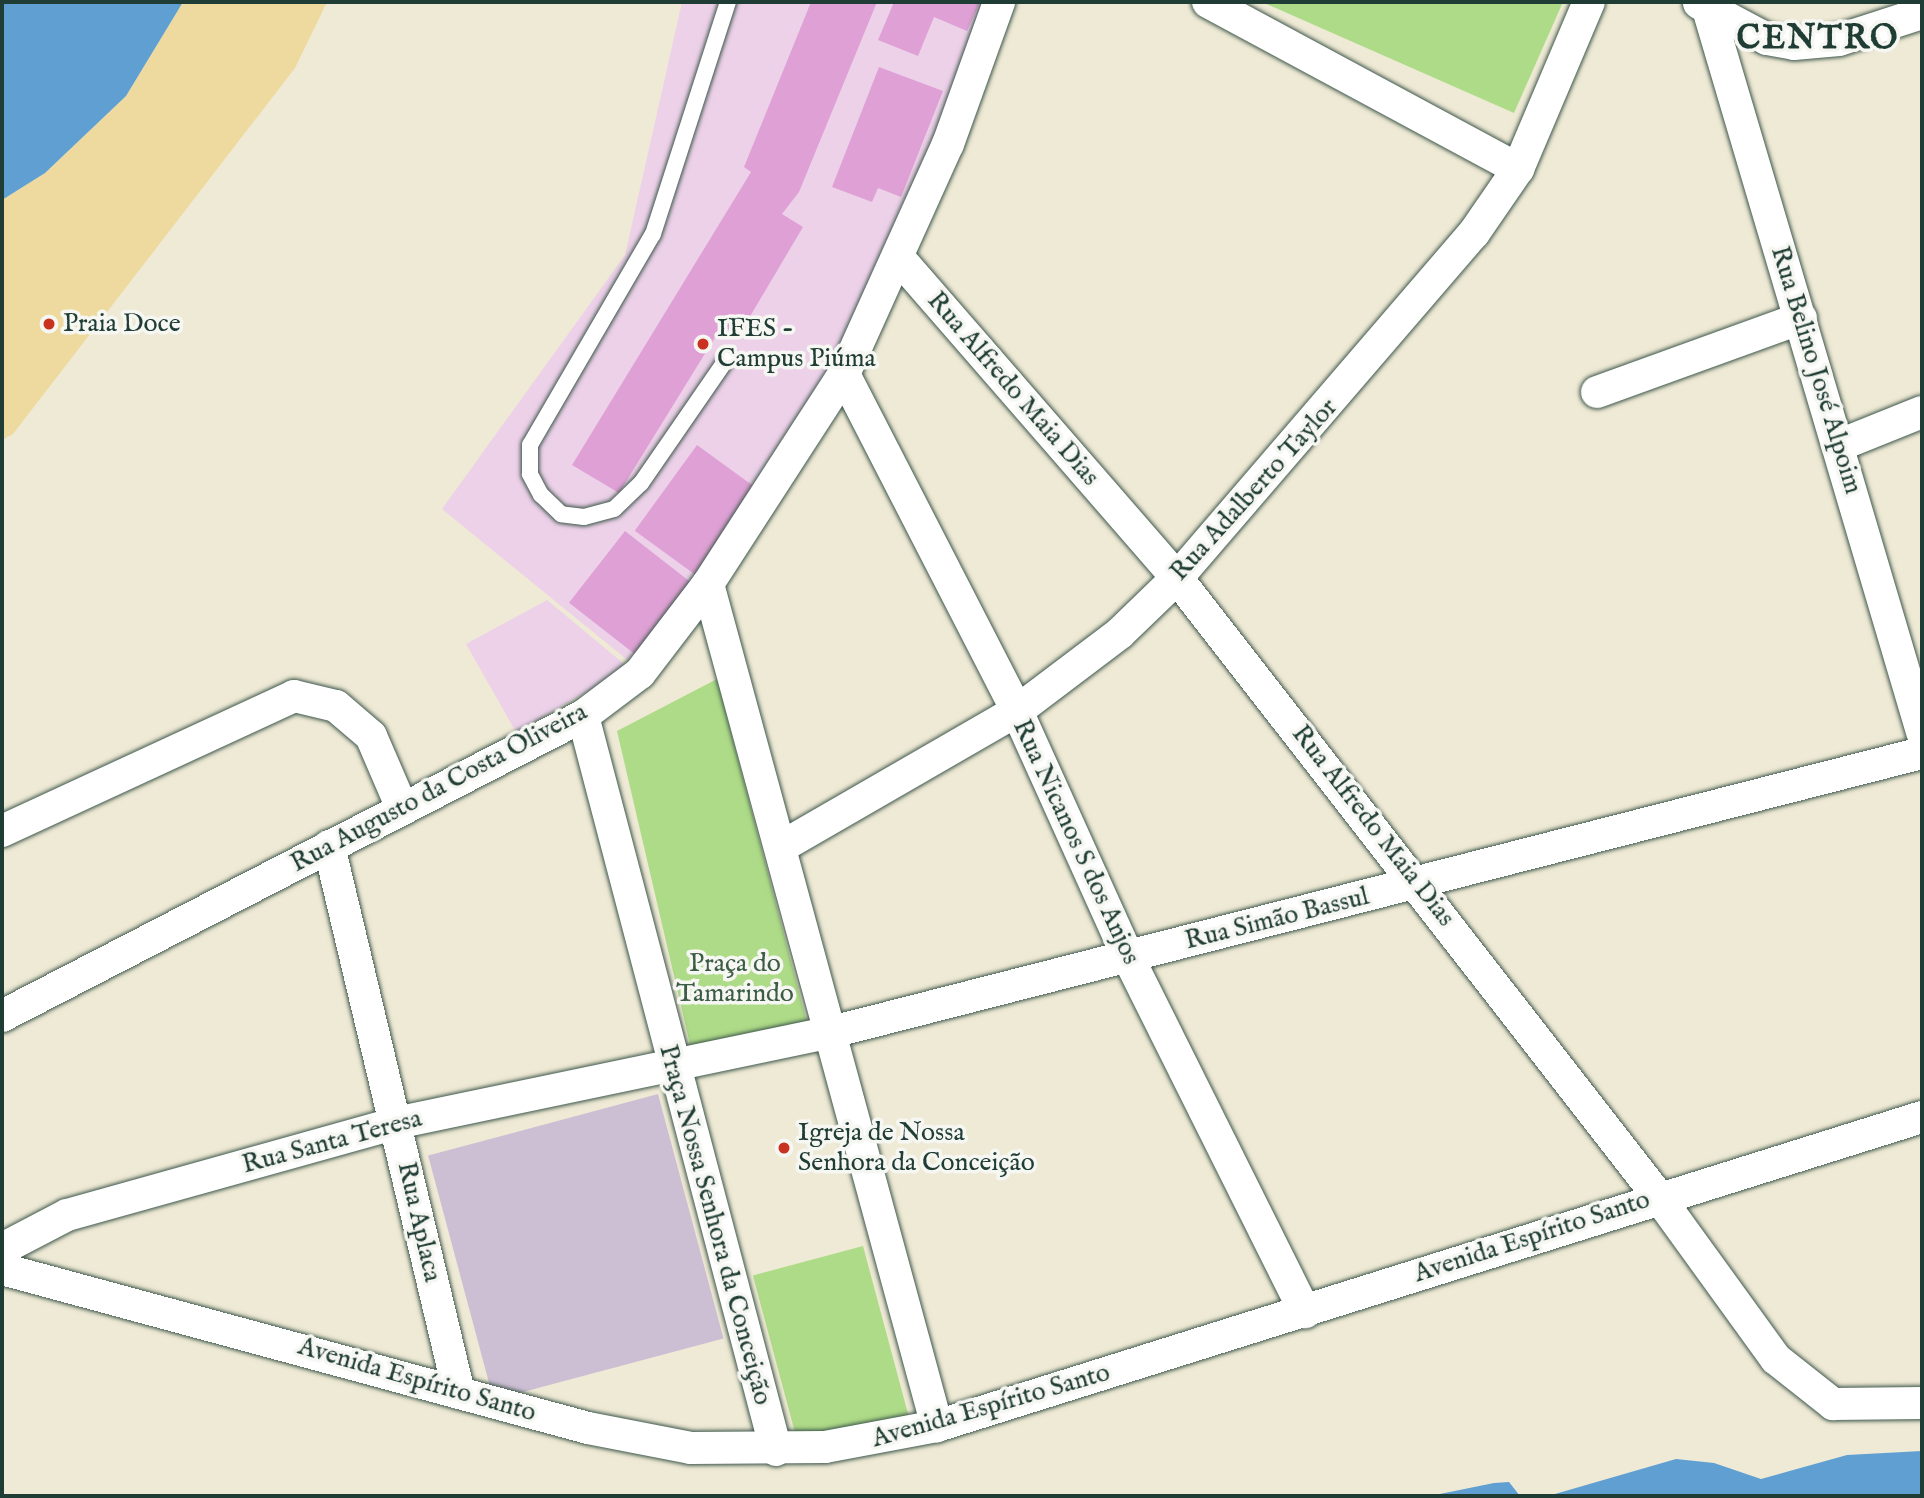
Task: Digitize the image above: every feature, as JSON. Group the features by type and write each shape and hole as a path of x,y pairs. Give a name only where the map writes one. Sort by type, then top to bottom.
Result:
{"street":[{"name":"Rua Augusto da Costa Oliveira","path":"2,1016 583,716 640,673 708,584 844,374 898,257 999,2"},
{"path":"1208,2 1518,169"},
{"name":"Rua Adalberto Taylor","path":"781,847 1017,711 1120,633 1177,578 1427,295 1518,169 1589,2"},
{"path":"1703,5 1767,39 1794,44 1839,40 1922,13"},
{"name":"Rua Belino José Alpoim","path":"1703,5 1840,445 1922,732"},
{"name":"Rua Alfredo Maia Dias","path":"898,257 1177,578 1418,883 1658,1196 1776,1359 1833,1404 1922,1403"},
{"path":"1597,393 1801,318"},
{"name":"Rua Nicanos S dos Anjos","path":"844,374 1017,711 1128,957 1305,1312"},
{"path":"1840,445 1922,412"},
{"path":"708,584 937,1426"},
{"path":"2,831 170,748 294,696 336,706 371,736 402,808"},
{"name":"Praça Nossa Senhora da Conceição","path":"583,716 672,1067 776,1450"},
{"name":"Rua Simão Bassul","path":"672,1067 828,1033 1922,754"},
{"name":"Rua Aplaca","path":"329,846 458,1394"},
{"name":"Rua Santa Teresa","path":"2,1249 67,1214 396,1123 672,1067"},
{"name":"Avenida Espírito Santo","path":"2,1269 458,1394 691,1448 776,1450 937,1426 1305,1312 1658,1196 1922,1117"}],"lane":[{"path":"726,360 641,483 614,509 584,517 561,514 541,495 530,474 530,445 653,234 728,2"}],"shaded area":[{"name":"IFES - Campus Piúma","path":"682,2 986,2 880,275 809,413 636,667 442,509 625,255"},
{"path":"547,600 629,668 516,732 466,644"},
{"path":"658,1094 723,1338 494,1400 428,1156"}],"green space":[{"path":"1262,2 1563,2 1514,113"},
{"name":"Praça do Tamarindo","path":"717,679 808,1026 692,1053 617,731"},
{"path":"863,1246 910,1420 799,1449 753,1276"}],"sand":[{"name":"Praia Doce","path":"183,2 327,2 295,68 13,434 2,440 2,200 45,173 126,96"}],"water":[{"path":"2,2 183,2 126,96 45,173 2,200"},
{"path":"1922,1451 1922,1496 1548,1496 1676,1459 1714,1463 1761,1479 1847,1455"},
{"path":"1509,1482 1520,1496 1430,1496 1494,1483"}],"building":[{"path":"811,2 877,2 799,192 782,214 803,227 739,335 722,326 619,493 572,465 751,172 744,167"},
{"path":"894,2 980,2 967,31 934,17 918,56 878,40"},
{"path":"879,67 943,91 901,197 878,188 872,202 832,187"},
{"path":"697,445 757,488 695,574 635,531"},
{"path":"625,531 694,585 638,656 569,603"}],"place":[{"name":"Praia Doce","path":"49,324"},
{"name":"IFES - Campus Piúma","path":"703,344"},
{"name":"Igreja de Nossa Senhora da Conceição","path":"784,1148"}],"district":[{"name":"CENTRO","path":"1818,40"}]}
